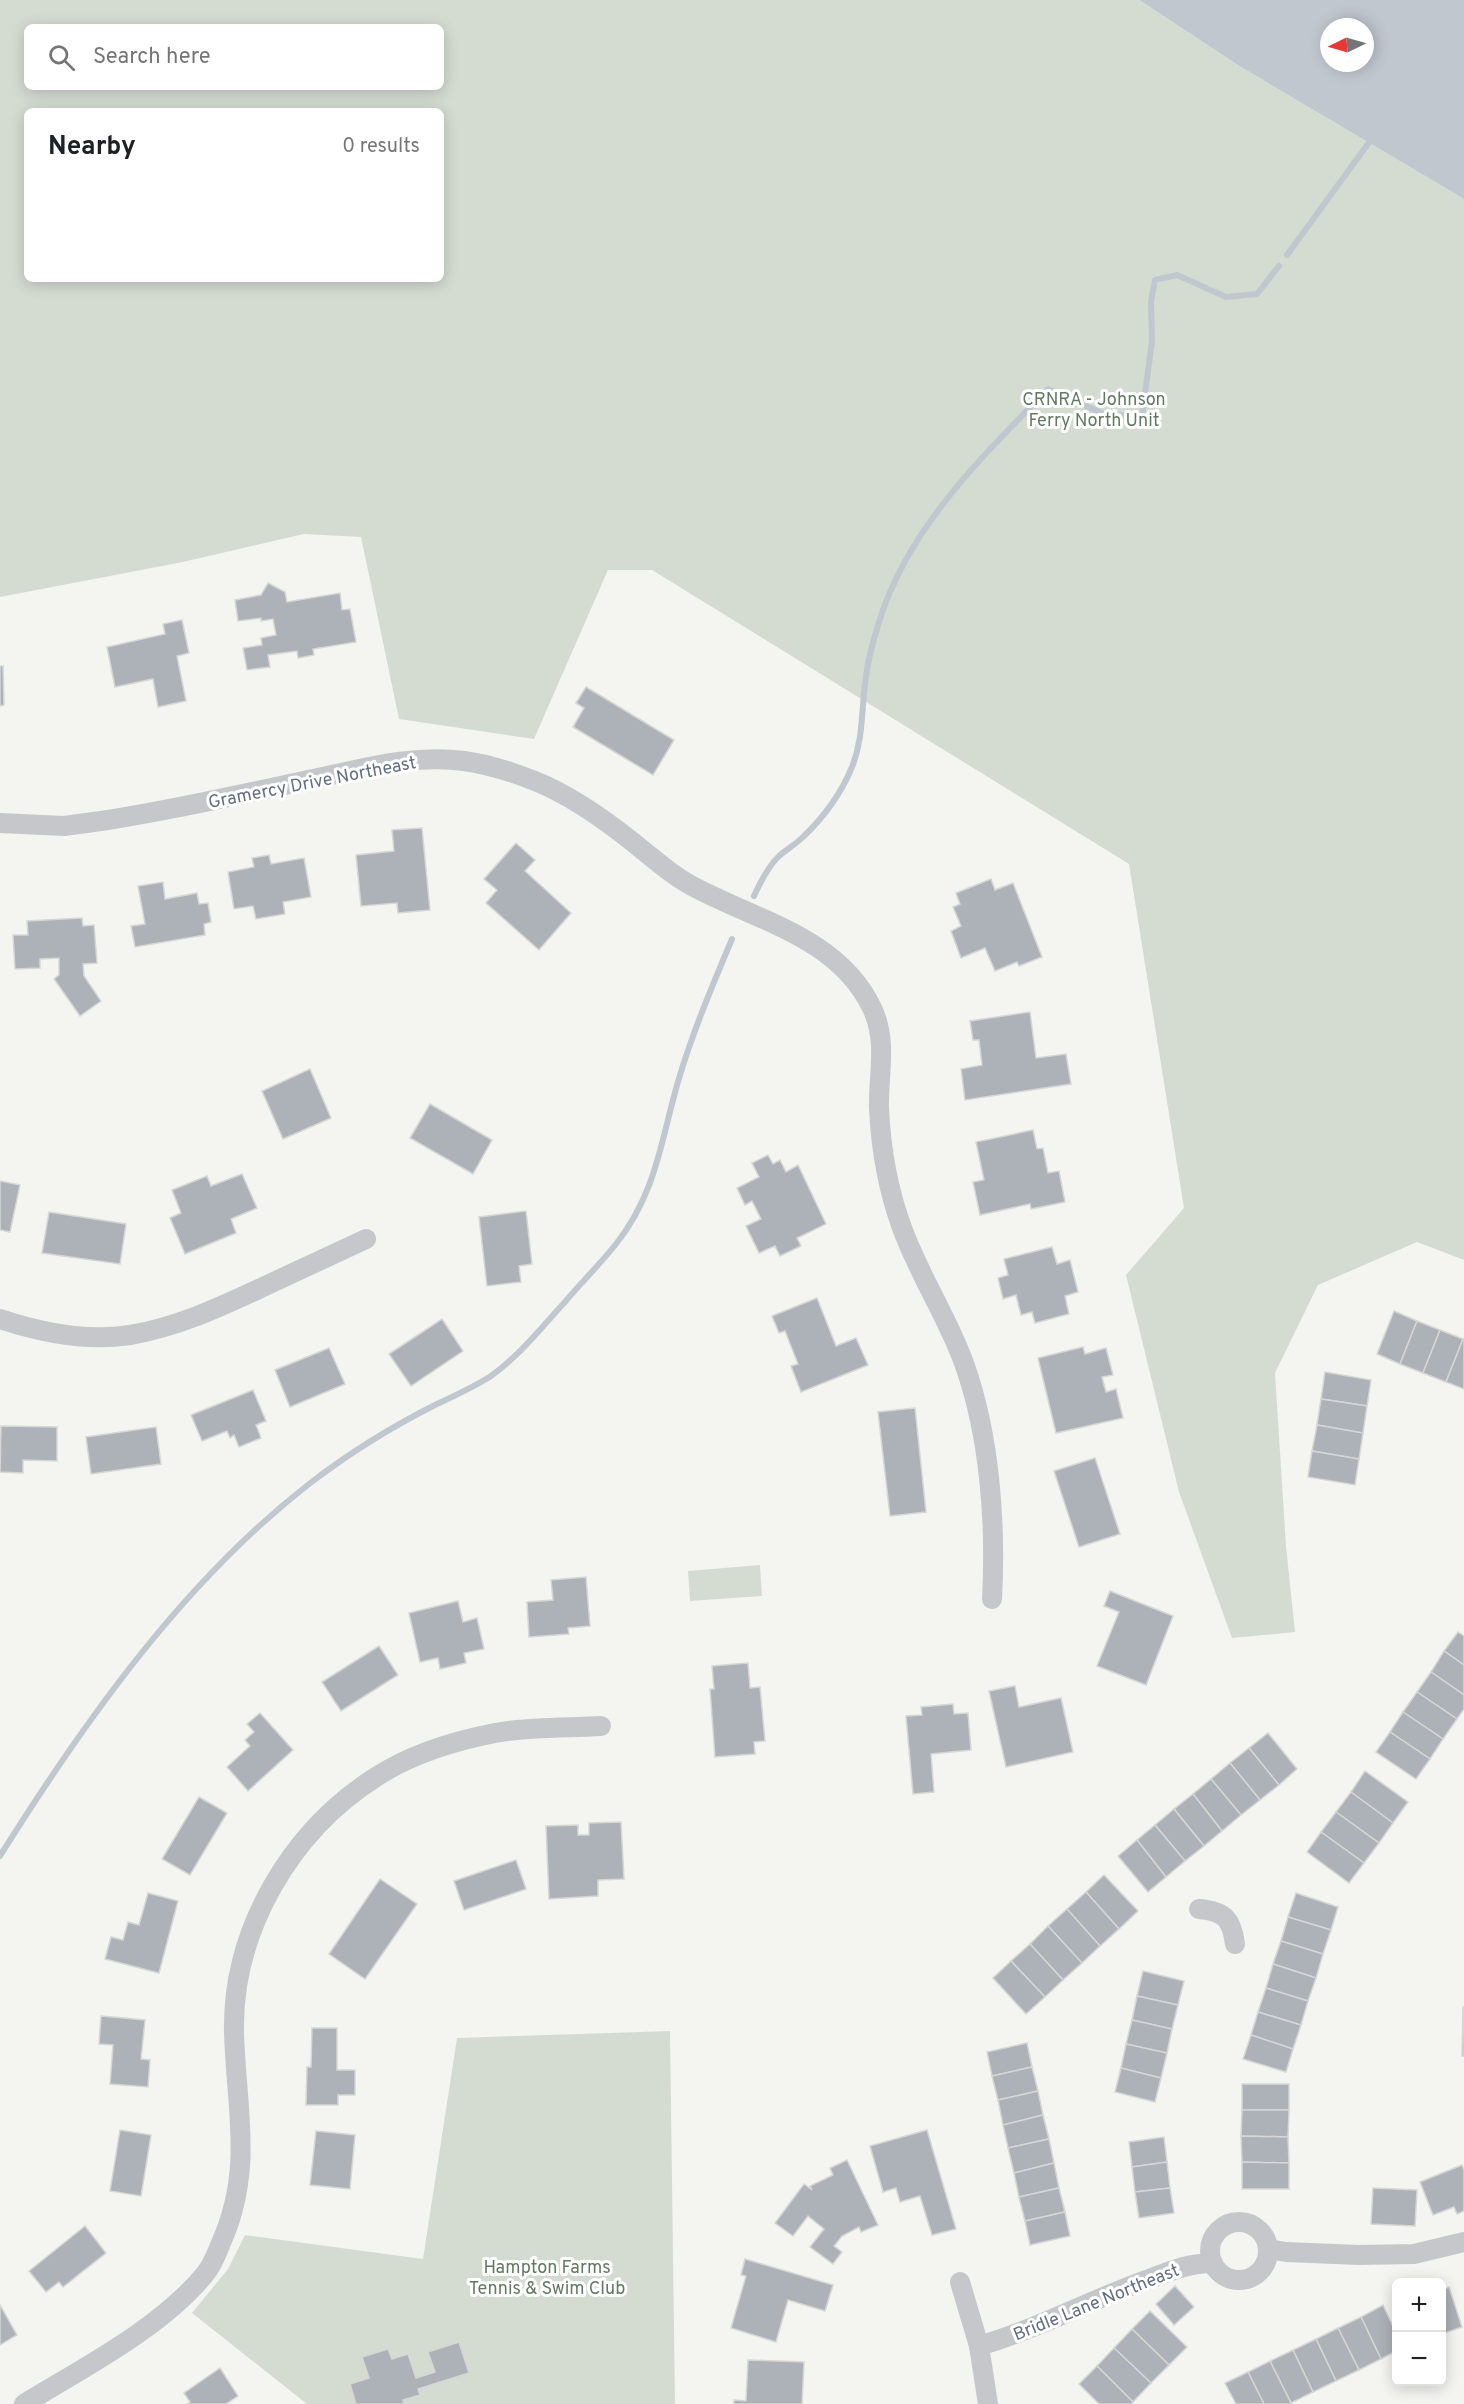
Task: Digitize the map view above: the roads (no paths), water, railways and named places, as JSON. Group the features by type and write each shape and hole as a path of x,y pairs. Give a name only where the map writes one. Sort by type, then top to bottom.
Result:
{"street":[{"name":"Gramercy Drive Northeast","path":"0,823 64,826 101,821 401,762 462,760 527,778 561,793 608,823 676,877 700,891 805,939 830,954 853,979 872,1008 880,1033 883,1059 879,1109 892,1196 902,1228 964,1364 980,1415 990,1510 992,1599"},
{"path":"0,1319 51,1333 78,1336 129,1335 158,1329 213,1310 366,1239"},
{"path":"24,2404 145,2328 173,2306 206,2274 219,2248 231,2222 242,2167 234,2033 235,2005 240,1977 256,1920 285,1865 305,1838 328,1814 376,1776 425,1754 498,1732 601,1726"},
{"path":"1199,1910 1217,1912 1227,1919 1233,1927 1235,1944"},
{"path":"1242,2223 1252,2225 1259,2231 1268,2249 1263,2268 1256,2275 1247,2279 1230,2279 1217,2270 1210,2247 1213,2239 1224,2226 1242,2223"},
{"path":"1268,2249 1286,2252 1359,2255 1414,2254 1464,2242"},
{"name":"Bridle Lane Northeast","path":"979,2346 1005,2338 1088,2302 1192,2263 1213,2263"},
{"path":"960,2282 979,2346 988,2404"}],"waterway":[{"path":"1287,255 1373,137"},
{"path":"754,896 774,861 800,840 818,821 848,777 859,745 864,689 872,648 893,585 928,524 973,467 1048,389 1106,415 1142,416 1152,341 1151,301 1155,280 1177,275 1226,297 1257,294 1279,266"},
{"path":"0,1856 101,1705 178,1609 219,1565 263,1523 339,1462 387,1431 478,1384 511,1360 616,1244 630,1224 650,1184 685,1058 732,939"}],"park label":[{"name":"CRNRA - Johnson Ferry North Unit","path":"1094,409"},
{"name":"Hampton Farms Tennis & Swim Club","path":"547,2277"}]}
